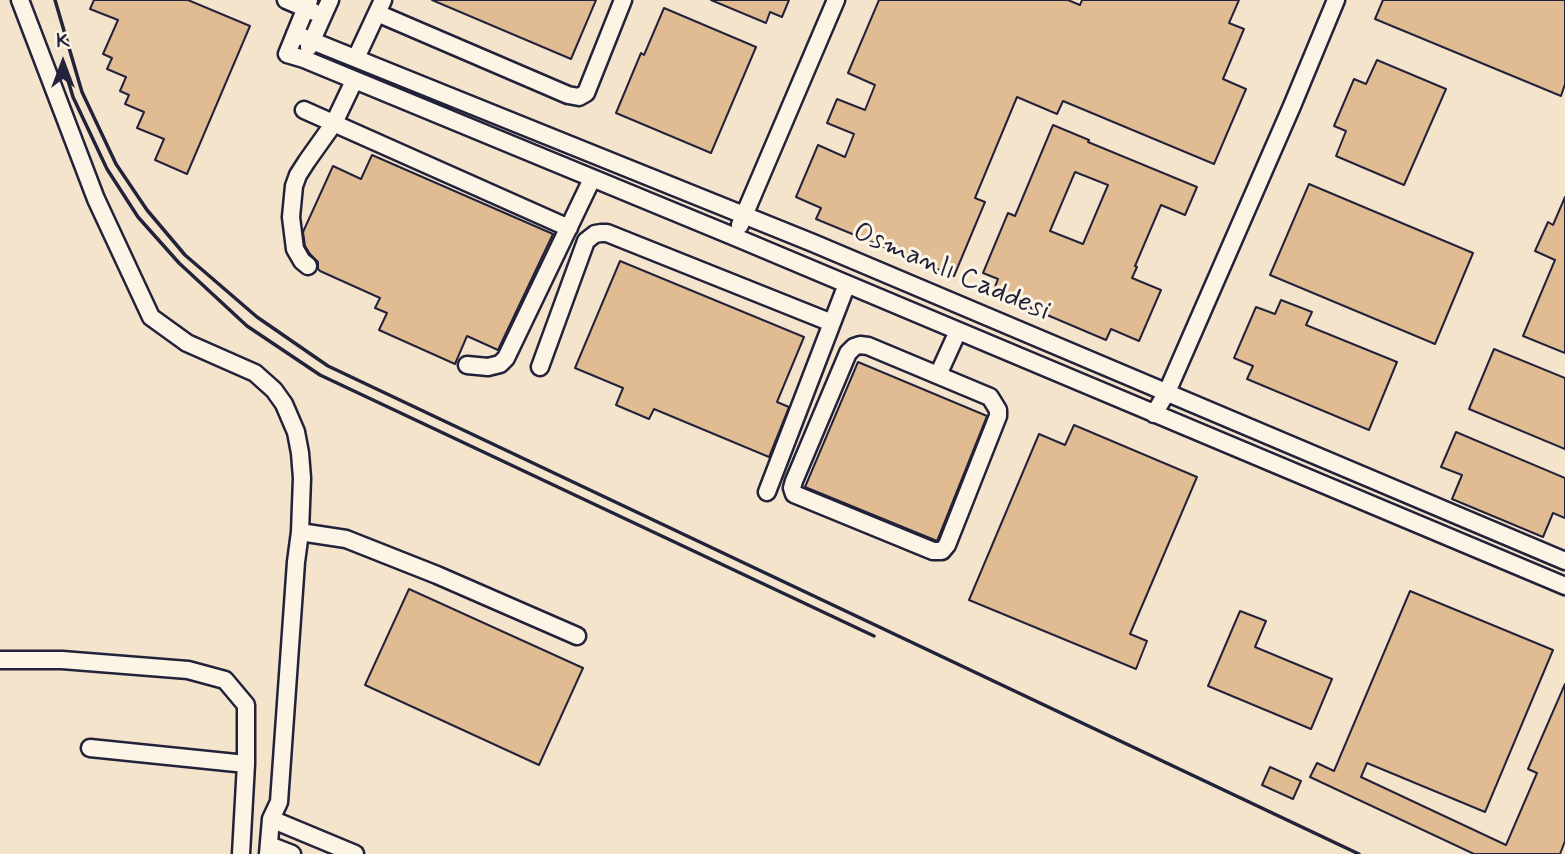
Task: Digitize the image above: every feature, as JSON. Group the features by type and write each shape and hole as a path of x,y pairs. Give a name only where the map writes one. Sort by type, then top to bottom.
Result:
{"street":[{"path":"20,0 96,199 150,317 187,343 254,373 274,390 284,404 296,432 302,478 300,532 279,802 271,819 269,850 293,854 297,831"},
{"path":"286,0 326,8 304,59"},
{"path":"356,58 380,7 568,96 579,97 586,93 623,0"},
{"path":"735,237 836,0"},
{"path":"1154,414 1167,392 1336,0"},
{"path":"307,4 287,54 735,237 1565,586"},
{"name":"Osmanlı Caddesi","path":"295,34 745,216 1565,561"},
{"path":"308,266 295,249 291,217 294,186 302,168 334,123 354,81"},
{"path":"304,110 569,228"},
{"path":"467,365 488,367 500,364 506,358 592,178"},
{"path":"540,367 586,241 601,233 607,233 832,323"},
{"path":"767,492 847,284"},
{"path":"978,340 988,317"},
{"path":"938,375 958,331"},
{"path":"868,346 938,375 990,397 998,410 998,416 947,545 942,551 933,551 794,494 794,481 848,353 854,347 868,346"},
{"path":"1441,533 1451,513"},
{"path":"300,532 346,539 577,636"},
{"path":"0,660 62,660 188,670 225,680 246,705 241,854"},
{"path":"90,748 246,764"},
{"path":"271,819 355,854"}],"shaded area":[{"path":"0,0 1565,0 1565,854 0,854"}],"building":[{"path":"94,0 188,0 250,26 187,174 155,160 164,139 137,128 144,112 125,104 129,95 120,91 126,77 107,69 112,58 103,54 118,20 90,9"},
{"path":"432,0 596,0 571,59"},
{"path":"711,0 789,0 782,17 770,12 766,23"},
{"path":"879,0 1068,0 1080,5 1082,0 1239,0 1229,23 1244,29 1223,79 1246,89 1214,164 1063,101 1057,114 1017,97 975,198 985,202 954,276 816,219 821,208 796,197 818,145 845,157 854,134 827,123 837,99 865,110 875,85 848,73"},
{"path":"1383,0 1565,0 1565,84 1561,96 1375,19"},
{"path":"664,8 756,47 711,153 616,113 641,53 644,55"},
{"path":"1377,60 1446,89 1404,185 1336,156 1346,131 1334,126 1354,79 1366,84"},
{"path":"1053,125 1197,187 1185,215 1161,205 1135,266 1137,267 1132,278 1161,290 1139,341 1111,329 1106,340 993,292 998,279 983,273 1008,213 1015,216","holes":["1075,172 1108,185 1083,244 1050,231"]},
{"path":"372,155 553,234 498,350 467,336 455,364 379,330 387,313 375,308 380,298 318,269 318,262 305,246 303,232 333,166 361,179"},
{"path":"1309,184 1473,253 1435,344 1270,275"},
{"path":"1565,197 1565,353 1523,336 1555,260 1535,251 1548,222 1553,225"},
{"path":"620,261 804,337 777,402 789,407 769,457 654,409 649,419 616,405 623,388 575,368"},
{"path":"1281,300 1312,312 1306,325 1397,362 1369,430 1247,379 1253,366 1234,358 1256,307 1275,314"},
{"path":"1494,349 1565,378 1565,449 1469,409"},
{"path":"858,362 987,416 937,541 805,487"},
{"path":"1074,425 1197,477 1130,634 1147,641 1136,669 969,600 1039,434 1065,445"},
{"path":"1456,432 1565,478 1565,518 1553,513 1543,537 1452,499 1462,475 1441,467"},
{"path":"409,589 583,668 539,765 365,685"},
{"path":"1410,591 1553,650 1485,812 1367,763 1361,777 1506,845 1537,773 1528,769 1565,684 1565,841 1560,854 1474,854 1310,777 1317,763 1334,771"},
{"path":"1240,611 1266,621 1255,647 1332,679 1311,729 1208,686"},
{"path":"1270,767 1301,781 1293,799 1262,785"}],"railway":[{"path":"55,0 82,92 116,164 147,210 185,255 257,317 328,366 1359,854"},
{"path":"67,77 73,97 107,169 138,217 179,263 247,326 320,375 874,636"}]}
